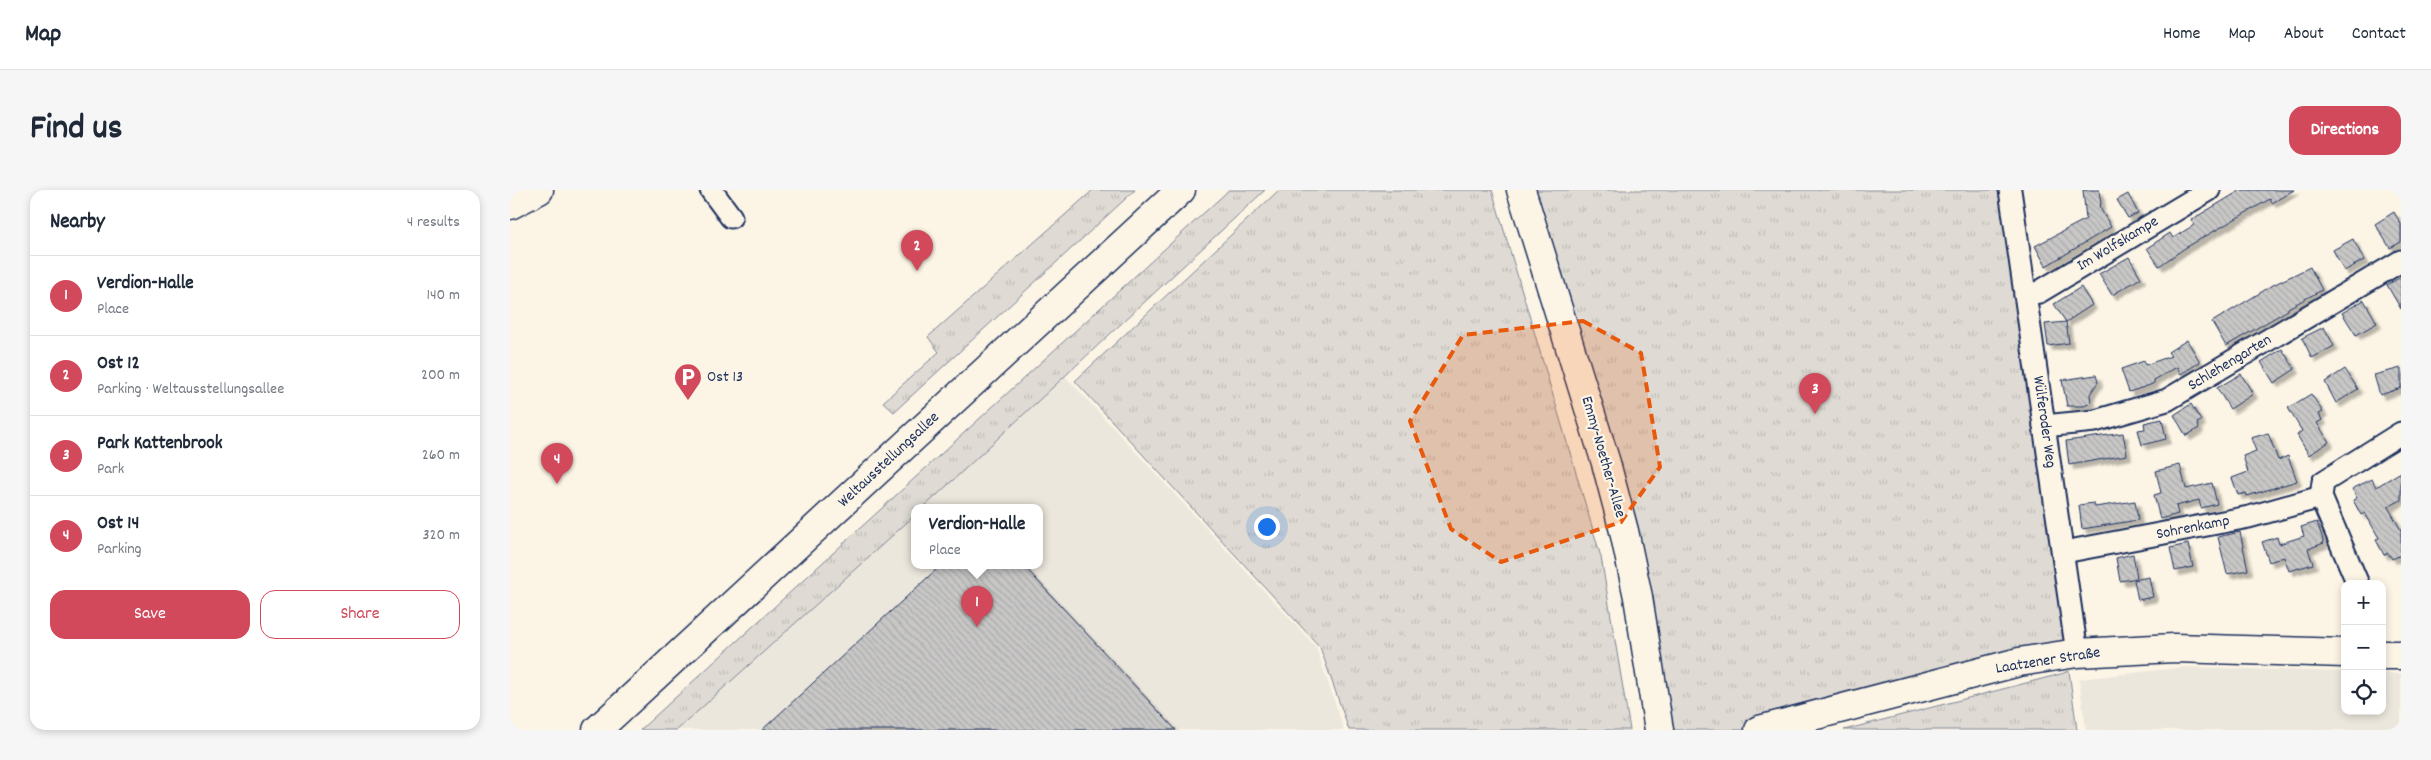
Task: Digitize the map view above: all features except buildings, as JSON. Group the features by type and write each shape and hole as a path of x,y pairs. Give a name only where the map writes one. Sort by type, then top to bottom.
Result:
{"main road":[{"path":"510,205 539,190"},
{"name":"Weltausstellungsallee","path":"597,730 1181,190"},
{"name":"Emmy-Noether-Allee","path":"1521,190 1606,463 1624,531 1638,597 1660,730"},
{"name":"Laatzener Straße","path":"1759,730 2019,662 2077,653 2174,648 2341,653"},
{"path":"2386,654 2401,655"}],"street":[{"path":"711,190 731,217"},
{"name":"Wülferoder Weg","path":"2010,190 2064,552 2077,653"},
{"name":"Im Wolfskampe","path":"2026,295 2039,292 2209,190"},
{"name":"Schlehengarten","path":"2044,426 2095,421 2167,400 2401,261"},
{"path":"2356,580 2321,497 2323,482 2401,434"},
{"name":"Sohrenkamp","path":"2064,552 2249,518 2321,497"}],"highlighted area":[{"path":"1583,321 1641,353 1660,467 1621,522 1501,562 1451,529 1410,421 1463,335"}],"shaded area":[{"path":"1056,366 1316,647 1344,730 662,730"},
{"path":"2185,667 2341,672 2341,715 2386,715 2386,673 2401,674 2401,730 2086,730 2079,679"}],"green space":[{"path":"1093,190 1135,190 894,412 883,402 939,352 928,337"},
{"path":"1229,190 1265,190 927,504 911,504 911,519 677,730 640,730"},
{"path":"1279,190 1492,190 1601,557 1630,730 1349,730 1320,647 1075,381"},
{"path":"1521,190 2006,190 2077,653 1759,730 1659,730 1638,597"},
{"path":"2069,671 2077,730 1844,730 2061,674"}],"place":[{"name":"Ost 12","path":"917,271"},
{"name":"Ost 13","path":"688,401"},
{"name":"Park Kattenbrook","path":"1815,414"},
{"name":"Ost 14","path":"557,484"},
{"name":"Verdion-Halle","path":"977,627"}]}
